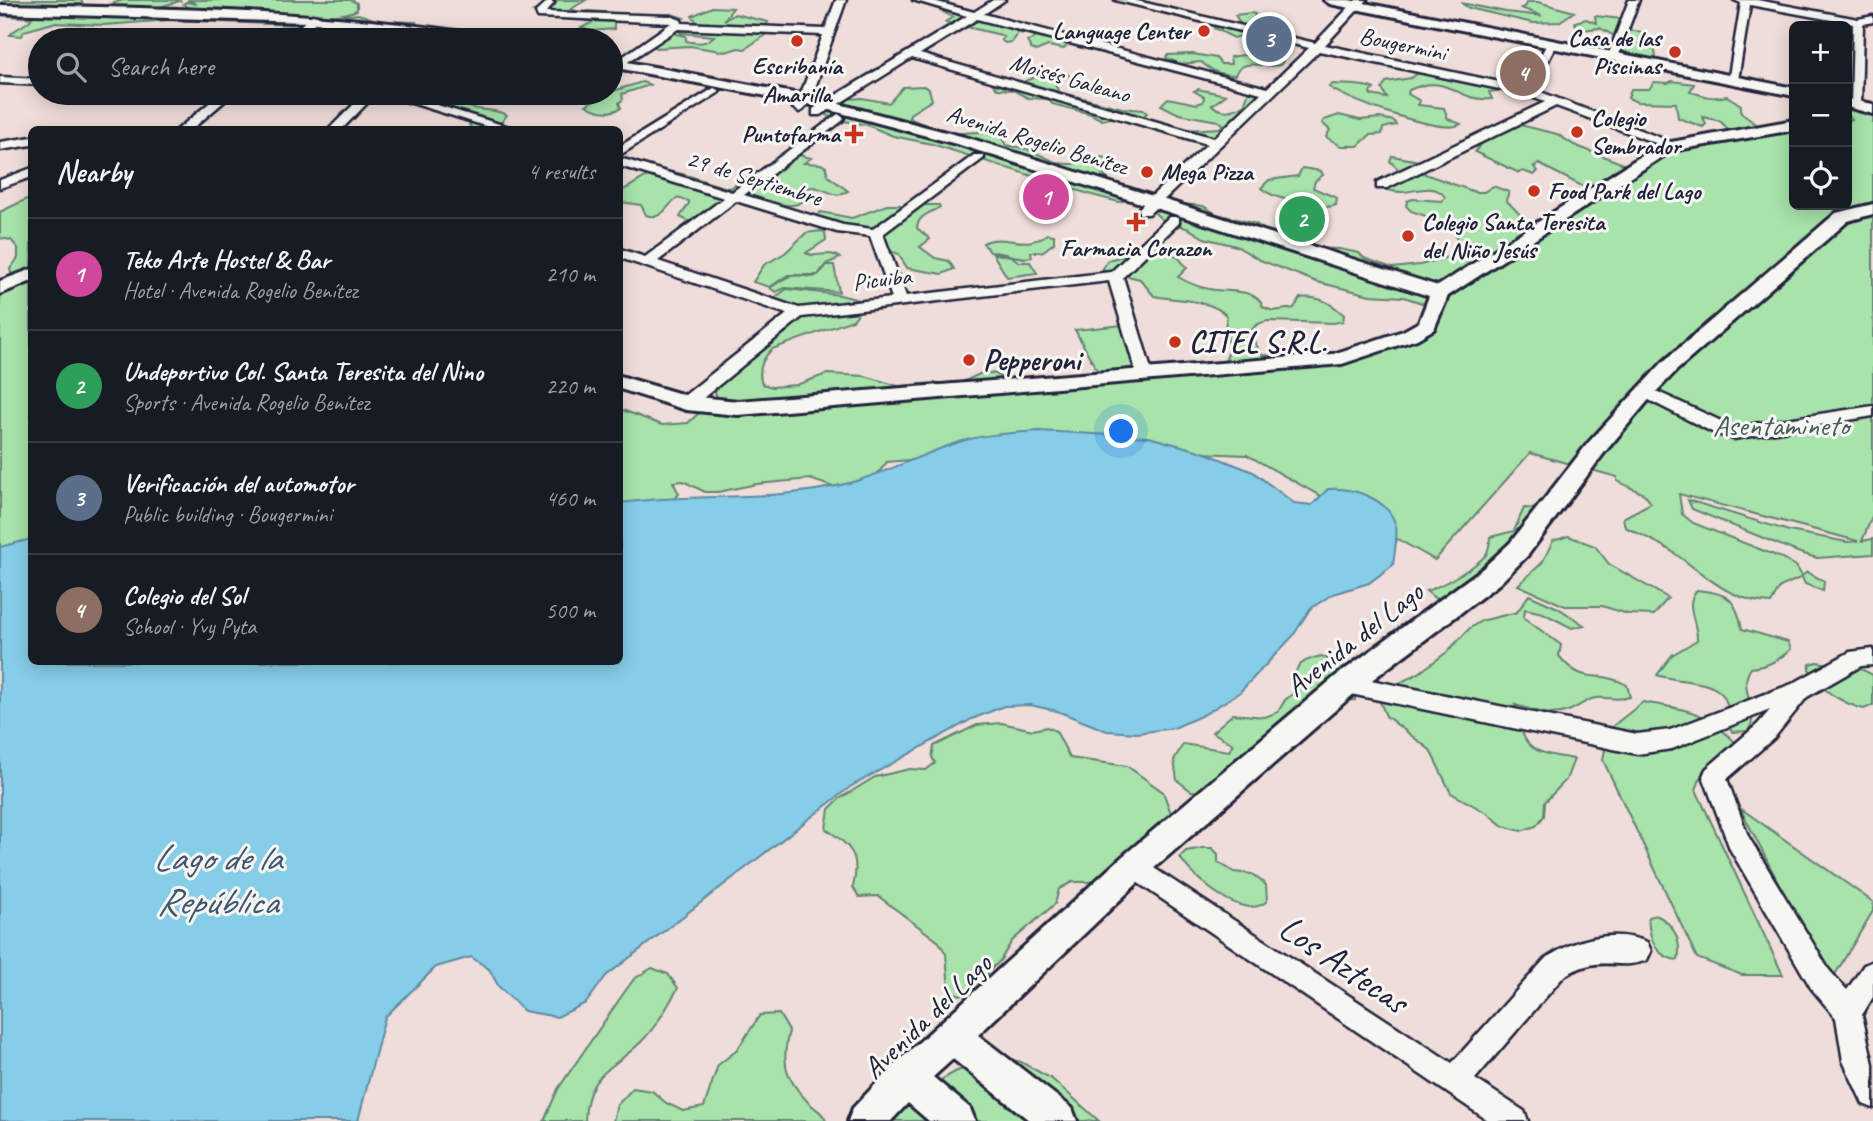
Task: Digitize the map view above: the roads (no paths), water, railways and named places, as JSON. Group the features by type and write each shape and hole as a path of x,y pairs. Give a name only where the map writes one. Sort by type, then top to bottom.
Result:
{"street":[{"path":"795,102 830,0"},
{"path":"795,102 830,32 841,0"},
{"path":"918,0 1269,92"},
{"path":"647,262 735,196 828,112 1000,0"},
{"name":"Bougermini","path":"1120,0 1317,47 1526,91 1673,145"},
{"path":"1330,0 1360,3 1789,91"},
{"path":"1613,56 1634,0"},
{"path":"1732,80 1746,0 1858,22 1873,19"},
{"path":"549,3 541,12 542,15 670,19 677,22 676,26"},
{"path":"1149,207 1360,3"},
{"path":"0,9 313,21 364,28"},
{"path":"0,16 313,21"},
{"path":"305,28 313,21"},
{"path":"1852,86 1858,22"},
{"path":"623,60 676,26 830,32"},
{"path":"1526,91 1552,44"},
{"name":"Moisés Galeano","path":"912,55 1217,143"},
{"name":"Avenida Rogelio Benítez","path":"623,69 714,91 795,102"},
{"name":"Avenida Rogelio Benítez","path":"623,69 795,102 1149,207 1437,298"},
{"path":"0,80 28,81"},
{"path":"623,149 714,91"},
{"path":"1382,185 1555,102"},
{"path":"188,126 213,105"},
{"path":"338,126 359,105"},
{"path":"434,105 500,126"},
{"path":"1852,108 1873,111"},
{"name":"Avenida Rogelio Benítez","path":"828,112 966,142 1149,207 1174,220 1437,298"},
{"path":"623,383 686,403 738,408 1335,360 1410,335 1427,325 1437,298 1540,227 1665,147 1789,126"},
{"path":"0,146 28,142"},
{"name":"Picuiba","path":"876,233 978,158"},
{"name":"29 de Septiembre","path":"623,163 842,229 876,233"},
{"path":"0,184 28,174"},
{"name":"Avenida del Lago","path":"866,1121 907,1079 1134,866 1346,684 1490,576 1519,550 1596,448 1645,391 1689,349 1842,218 1873,209"},
{"path":"1144,376 1115,276 1174,220"},
{"path":"876,233 900,300"},
{"path":"623,254 798,313"},
{"path":"0,288 28,276"},
{"name":"Picuiba","path":"798,313 1115,276"},
{"path":"686,403 798,313"},
{"path":"1645,391 1720,429 1734,433 1873,411"},
{"path":"1346,684 1637,744 1672,739 1705,724 1801,690 1857,658 1873,657"},
{"path":"1801,690 1766,731 1714,776 1738,842 1821,979 1848,1012 1857,1061 1873,1094"},
{"name":"Los Aztecas","path":"1134,866 1514,1121"},
{"path":"1454,1082 1554,968 1573,954 1606,949 1638,951"},
{"path":"1848,1012 1873,974"},
{"path":"953,1037 1059,1121"},
{"path":"907,1079 957,1121"}],"water":[{"name":"Lago de la República","path":"1039,431 1149,437 1203,452 1253,472 1294,503 1312,505 1328,489 1358,492 1378,501 1392,516 1396,526 1393,565 1369,583 1333,594 1310,609 1293,636 1240,692 1205,714 1174,728 1137,733 1107,731 1057,711 1030,705 1004,706 972,719 850,787 606,976 586,1003 557,1017 524,1011 499,987 489,969 471,957 436,967 385,1017 358,1121 0,1121 0,547 28,540 28,665 623,665 623,503 820,489 863,479 969,439"}],"place":[{"name":"Language Center","path":"1204,31"},
{"name":"Verificación del automotor","path":"1269,39"},
{"name":"Escribanía Amarilla","path":"797,41"},
{"name":"Casa de las Piscinas","path":"1675,52"},
{"name":"Colegio del Sol","path":"1523,73"},
{"name":"Colegio Sembrador","path":"1577,132"},
{"name":"Puntofarma","path":"854,134"},
{"name":"Mega Pizza","path":"1147,172"},
{"name":"Food Park del Lago","path":"1534,191"},
{"name":"Teko Arte Hostel & Bar","path":"1046,197"},
{"name":"Undeportivo Col. Santa Teresita del Nino","path":"1302,219"},
{"name":"Farmacia Corazon","path":"1136,222"},
{"name":"Colegio Santa Teresita del Niño Jesús","path":"1408,236"},
{"name":"CITEL S.R.L.","path":"1175,342"},
{"name":"Pepperoni","path":"969,360"}],"park label":[{"name":"Asentamineto","path":"1781,425"}]}
